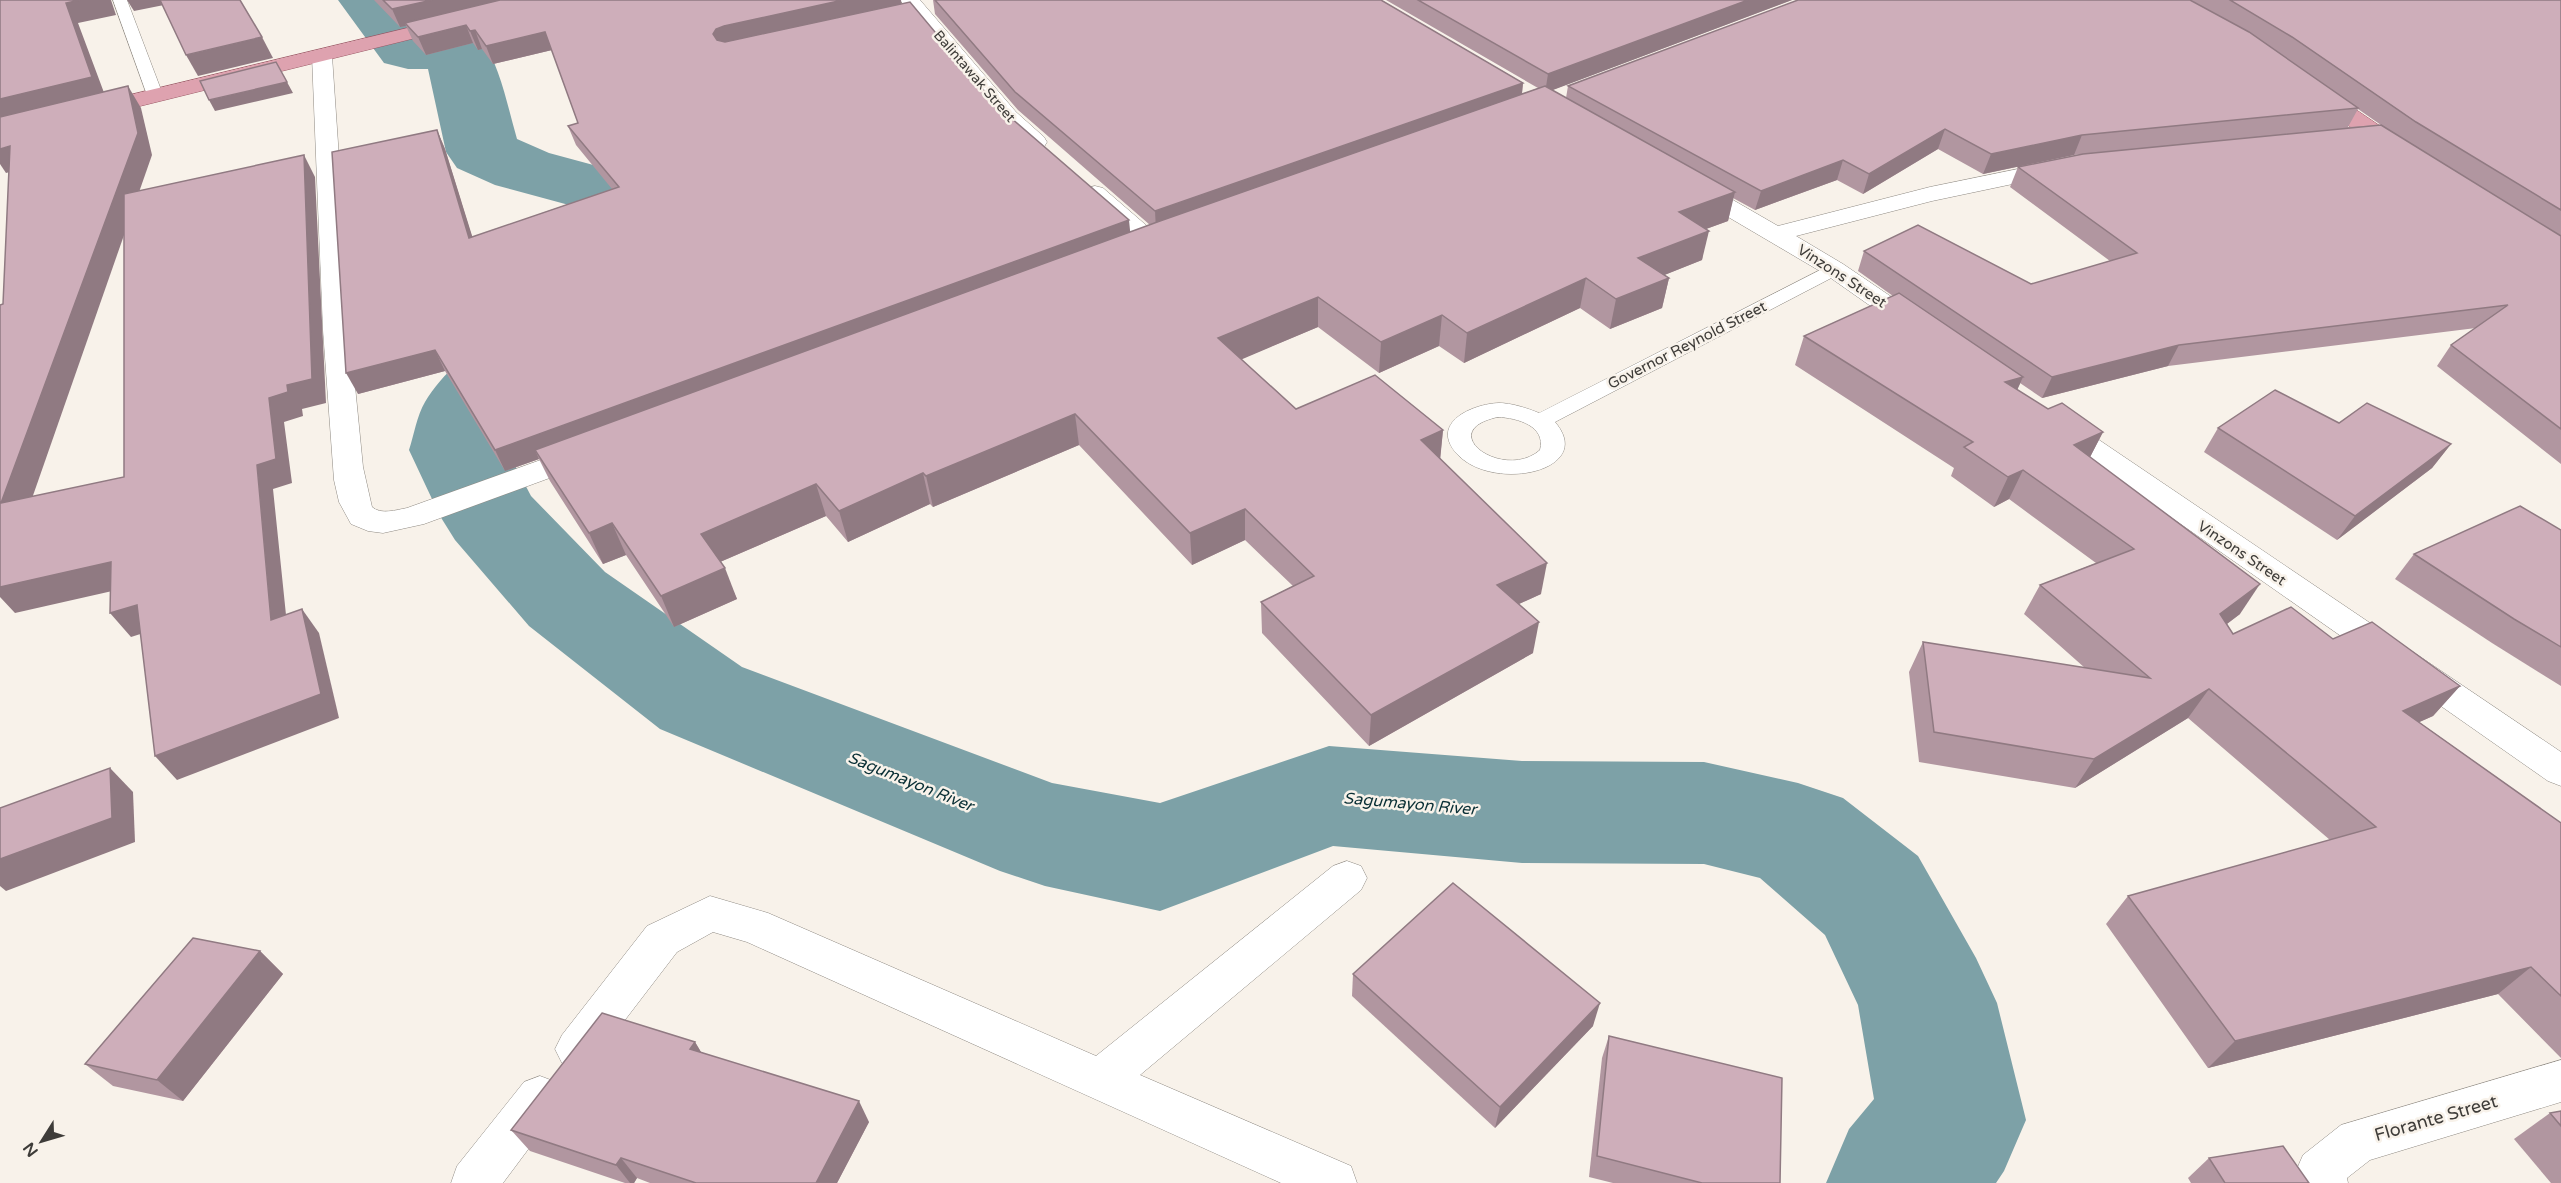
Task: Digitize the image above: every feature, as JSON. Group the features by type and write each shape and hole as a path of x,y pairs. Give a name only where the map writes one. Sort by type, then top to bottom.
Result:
{"main road":[{"path":"69,116 468,20"},
{"path":"2299,81 2414,159"}],"street":[{"path":"908,9 942,5"},
{"name":"Balintawak Street","path":"908,9 1008,117 1053,156"},
{"path":"322,56 341,390 354,499 358,512 368,521 385,522 412,517 607,446"},
{"path":"2340,138 2375,134"},
{"path":"1776,234 1930,194 2074,164"},
{"name":"Vinzons Street","path":"1665,171 1834,269 1941,343"},
{"path":"1080,180 1152,243"},
{"name":"Vinzons Street","path":"2038,411 2561,771"},
{"path":"1101,1080 1347,878"},
{"path":"474,1183 662,939 710,914 754,926 1334,1183"},
{"name":"Florante Street","path":"2322,1177 2357,1141 2561,1081"}],"lane":[{"path":"120,0 155,95"},
{"name":"Governor Reynold Street","path":"1540,421 1834,269"}],"building":[{"path":"0,0 80,0 66,3 92,77 0,99"},
{"path":"160,0 240,0 262,37 186,55"},
{"path":"383,0 432,0 392,9"},
{"path":"500,0 843,0 716,29 713,34 717,40 725,42 910,2 996,105 1129,220 495,450 435,350 346,373 332,152 437,130 469,238 619,187 568,126 578,123 545,32 486,46 475,30 470,31 466,25 418,37 405,23"},
{"path":"935,0 1381,0 1523,83 1155,211 1015,92"},
{"path":"1418,0 1748,0 1548,74"},
{"path":"1798,0 2190,0 2249,32 2358,108 2082,135 1991,154 1945,129 1869,174 1843,160 1761,191 1568,86"},
{"path":"2230,0 2561,0 2561,210 2416,122 2292,37"},
{"path":"276,62 287,82 209,100 200,81"},
{"path":"128,86 138,133 1,503 124,477 124,194 304,155 312,379 287,385 288,392 269,398 276,459 257,465 271,620 302,609 321,694 155,756 137,605 110,613 111,562 0,587 0,305 3,304 10,146 0,149 0,117"},
{"path":"1545,86 1735,192 1679,212 1709,231 1638,258 1669,278 1616,299 1586,278 1467,333 1442,315 1381,342 1318,297 1218,338 1296,409 1375,375 1443,430 1421,440 1547,563 1497,585 1539,622 1371,715 1261,602 1314,576 1245,509 1190,533 1075,414 926,476 923,473 839,511 816,484 701,534 725,568 661,596 612,523 589,533 535,450 1160,221"},
{"path":"2381,125 2561,236 2561,429 2451,345 2508,305 2179,345 2052,377 1864,251 1918,225 2031,284 2137,253 2018,167 2083,154"},
{"path":"1899,293 2023,377 2005,382 2048,409 2062,403 2103,432 2074,445 2260,584 2220,614 2233,634 2291,607 2333,639 2372,622 2460,686 2403,711 2561,823 2561,996 2531,967 2235,1041 2128,896 2376,827 2209,689 2094,759 1934,732 1923,642 2150,678 2040,585 2134,549 2023,470 2008,477 1964,447 1973,442 1804,336"},
{"path":"2275,390 2339,423 2367,403 2451,444 2355,516 2218,428"},
{"path":"2520,506 2561,530 2561,647 2414,554"},
{"path":"110,768 112,818 0,859 0,808"},
{"path":"1453,883 1600,1003 1500,1107 1353,974"},
{"path":"193,938 260,951 157,1080 85,1064"},
{"path":"602,1013 695,1042 690,1049 859,1101 816,1183 696,1183 621,1158 616,1165 511,1130"},
{"path":"1609,1036 1782,1078 1780,1183 1702,1183 1597,1156"},
{"path":"2561,1111 2561,1126 2550,1113"},
{"path":"2283,1146 2309,1183 2225,1183 2209,1158"}],"waterway":[{"name":"Sagumayon River","path":"369,0 408,49 455,48 468,88 483,152 522,169 607,192 649,227 679,248 666,268 584,315 505,368 470,404 458,450 491,516 567,599 701,698 1045,834 1160,857 1329,796 1522,812 1704,813 1798,835 1872,896 1927,1003 1952,1120 1903,1183"}]}
